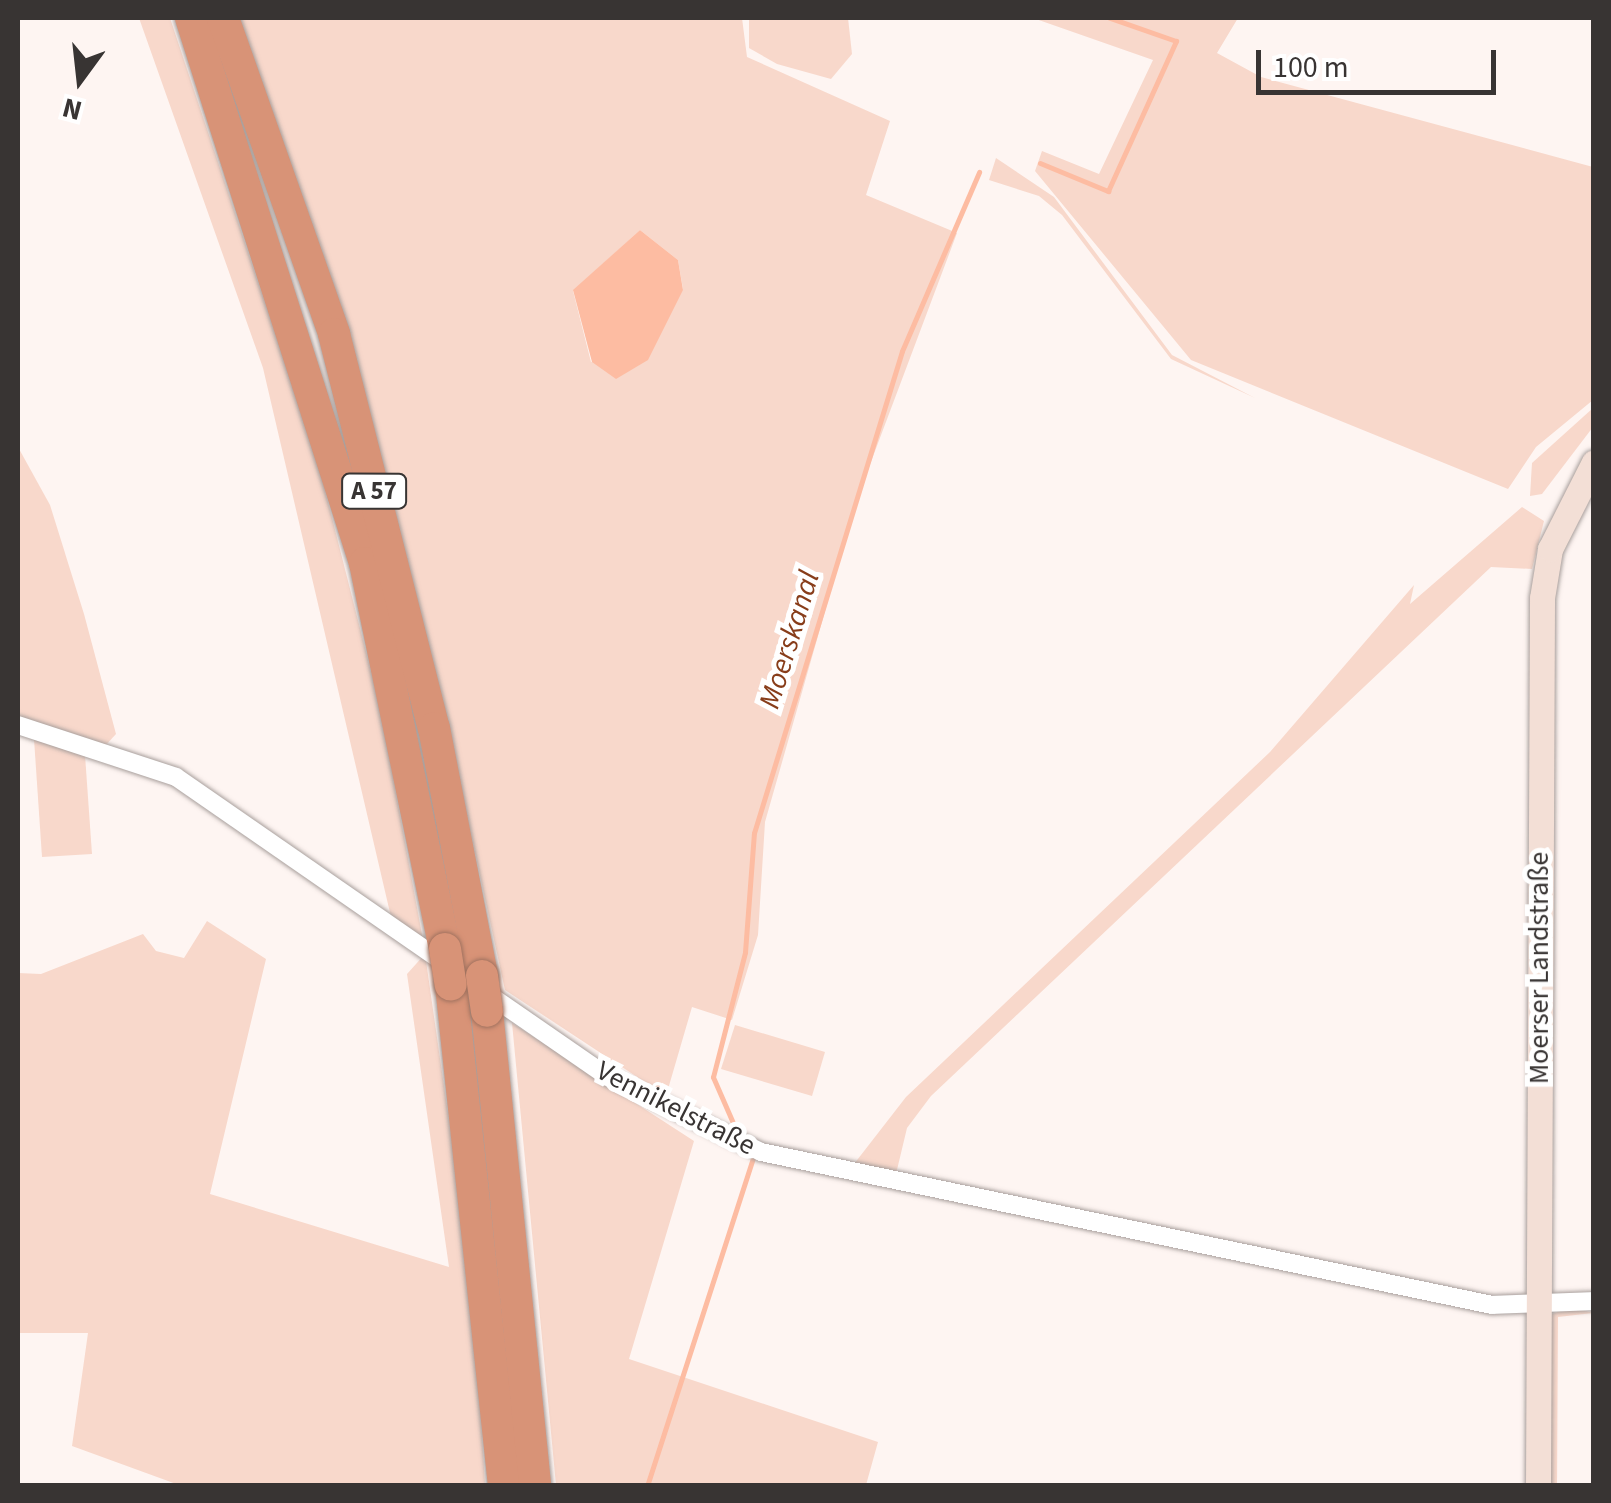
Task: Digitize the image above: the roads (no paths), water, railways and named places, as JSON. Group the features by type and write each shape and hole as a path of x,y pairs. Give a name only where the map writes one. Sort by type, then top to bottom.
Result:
{"highway":[{"name":"A 57","path":"191,18 307,358 365,563 446,949 487,1011 535,1486"},
{"name":"A 57","path":"223,18 334,334 434,728 466,980 504,1486"}],"main road":[{"name":"Moerser Landstraße","path":"1538,1486 1542,598 1550,549 1594,462"}],"street":[{"name":"Vennikelstraße","path":"18,725 176,777 576,1057 734,1142 1320,1274 1537,1307 1594,1301"}],"waterway":[{"name":"Moerskanal","path":"1040,163 1108,191 1176,41 1110,18"},
{"name":"Moerskanal","path":"737,1132 713,1077 745,952 754,833 902,351 979,172"},
{"name":"Moerskanal","path":"647,1486 753,1157"}]}
